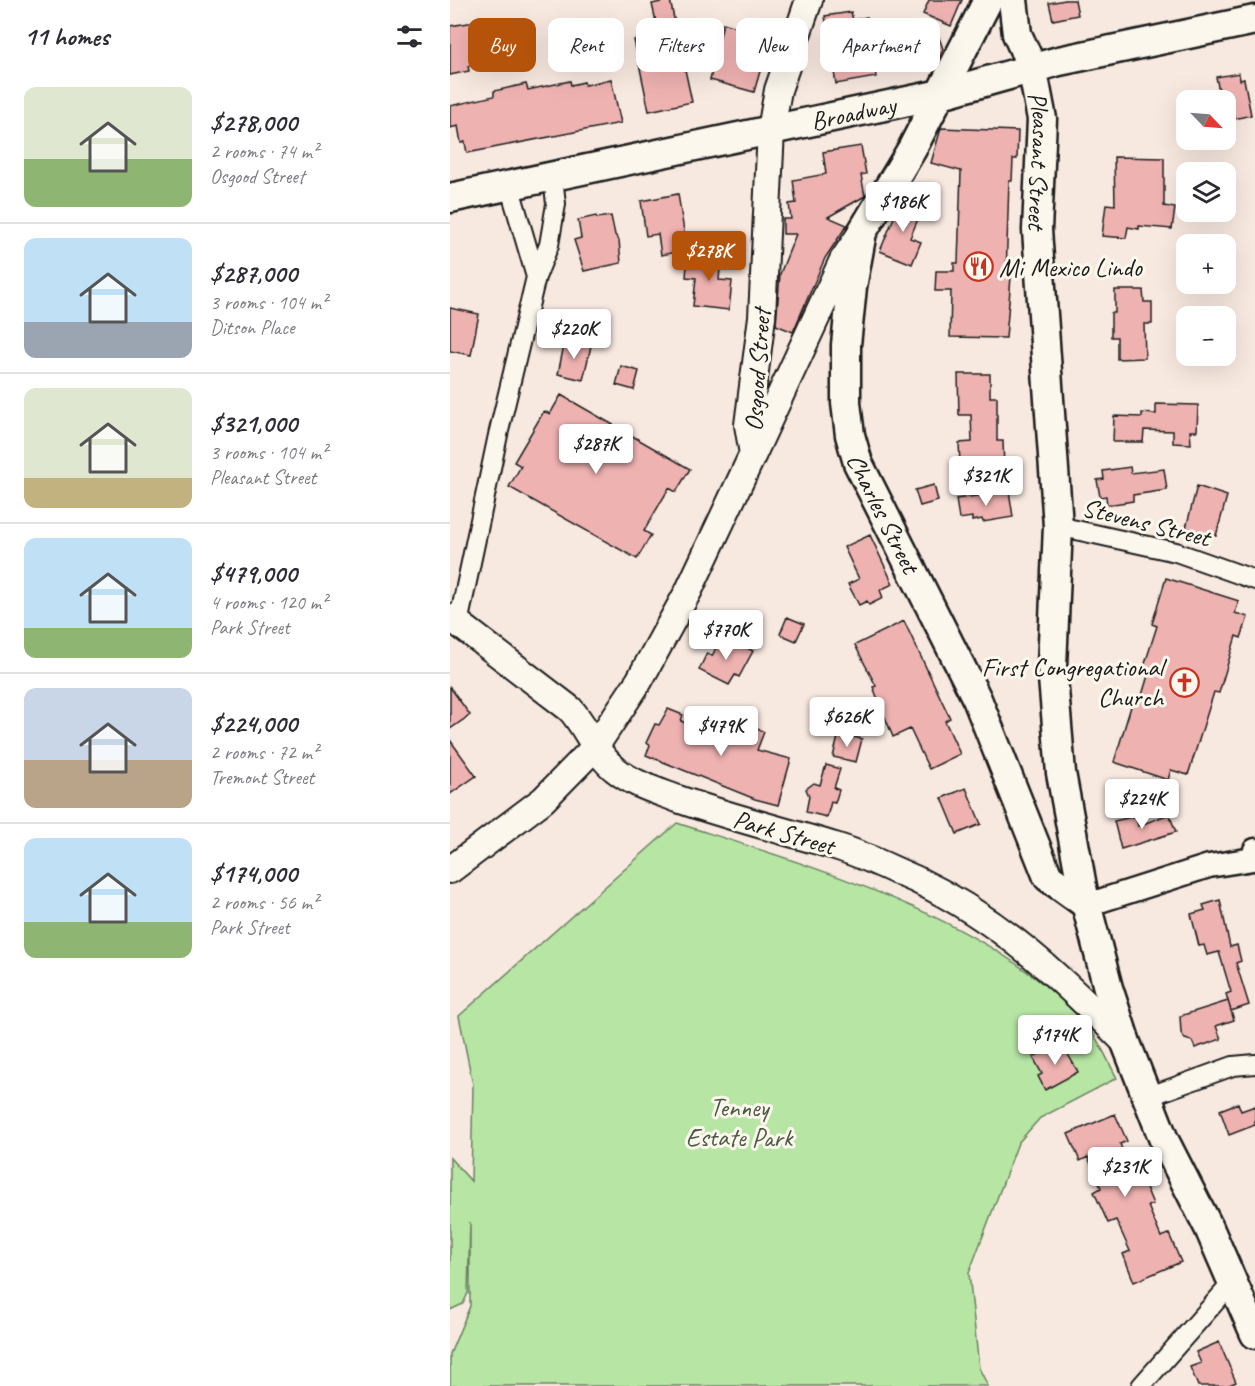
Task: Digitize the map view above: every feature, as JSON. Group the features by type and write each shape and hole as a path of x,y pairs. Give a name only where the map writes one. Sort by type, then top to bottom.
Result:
{"main road":[{"name":"Osgood Street","path":"450,870 543,800 595,747 639,681 690,590 753,454 748,425 762,317 771,130 778,90 809,0"},
{"path":"989,0 993,22 1023,70"},
{"name":"Charles Street","path":"989,0 912,149 862,232 852,287 846,345 846,402 850,435 858,463 977,699 1048,877 1087,905"},
{"path":"1013,0 1023,70"},
{"name":"Broadway","path":"450,198 941,94 1023,70 1255,20"},
{"name":"Pleasant Street","path":"1023,70 1042,118 1037,230 1058,525 1052,666 1061,773 1087,905 1108,988 1126,1043 1164,1140 1209,1228 1255,1334"},
{"path":"877,108 891,114 908,136 912,149"},
{"path":"753,454 843,260 862,232"},
{"name":"Park Street","path":"454,621 570,709 581,720 595,747 622,775 659,792 741,820 837,847 937,892 999,926 1067,984 1126,1043"}],"street":[{"path":"454,621 536,277 549,245 556,204 553,177"},
{"path":"509,185 536,277"},
{"name":"Stevens Street","path":"1058,525 1176,552 1255,580"},
{"path":"1087,905 1209,866 1254,856"},
{"path":"1147,1097 1233,1066 1255,1064"},
{"path":"1142,1386 1232,1283"}],"green space":[{"name":"Tenney Estate Park","path":"677,823 841,878 898,900 952,926 1003,955 1049,989 1088,1027 1100,1045 1117,1078 1040,1118 1018,1143 969,1273 979,1368 988,1386 450,1386 450,1354 470,1306 470,1222 468,1293 463,1304 450,1310 450,1158 471,1181 473,1085 459,1016"}],"building":[{"path":"670,0 674,18 655,18 652,4"},
{"path":"929,0 962,0 951,26 940,21 940,18 923,14"},
{"path":"1075,0 1078,15 1053,20 1049,3"},
{"path":"851,12 852,18 825,18 825,16"},
{"path":"468,23 468,71 450,75 450,26"},
{"path":"724,23 736,27 736,72 760,72 754,92 710,80 712,72 724,72"},
{"path":"940,40 943,49 940,57"},
{"path":"641,72 686,72 692,102 649,111"},
{"path":"834,72 875,72 876,77 836,84"},
{"path":"1239,73 1240,80 1244,79 1251,115 1236,119 1236,90 1219,90 1216,77"},
{"path":"611,79 621,123 467,153 465,142 461,143 458,126 450,128 450,106 494,96 494,91 526,84 528,90 570,81 571,85 584,82 585,85"},
{"name":"Mi Mexico Lindo","path":"941,128 1018,131 1017,159 1013,159 1012,181 1009,181 1006,276 1011,277 1006,338 950,337 951,291 935,291 936,271 954,271 954,263 958,263 961,171 931,163"},
{"path":"861,146 866,174 861,175 865,196 828,217 847,225 825,258 793,332 776,325 780,274 796,234 783,234 783,219 791,219 789,204 796,203 793,180 826,174 823,152"},
{"path":"1114,157 1164,158 1164,206 1175,208 1172,229 1128,227 1126,238 1102,236 1106,204 1115,205"},
{"path":"678,194 687,250 661,255 658,234 646,236 641,201"},
{"path":"902,198 923,207 910,238 921,242 912,264 880,251"},
{"path":"596,216 597,218 611,216 615,235 619,240 621,263 584,271 574,240 581,238 578,220"},
{"path":"688,253 721,257 719,280 732,281 729,310 693,306 696,278 686,277"},
{"path":"1115,290 1143,290 1144,302 1152,302 1152,324 1144,324 1145,358 1117,359 1117,337 1111,337 1111,313 1115,313"},
{"path":"450,308 479,314 471,355 450,351"},
{"path":"565,340 591,346 583,380 558,374"},
{"path":"621,366 639,371 634,390 616,385"},
{"path":"958,374 990,374 990,397 997,397 997,441 1003,441 1004,468 971,470 971,463 960,464 959,443 972,442 971,415 959,415"},
{"path":"561,395 690,469 676,492 669,488 644,531 651,535 637,559 509,487 521,466 514,462 544,411 550,414"},
{"path":"1156,404 1198,405 1197,431 1190,431 1191,444 1173,443 1173,431 1144,430 1143,442 1113,442 1114,416 1142,417 1142,413 1156,414"},
{"path":"1130,467 1131,473 1164,469 1167,490 1133,495 1133,501 1107,505 1106,496 1100,497 1097,480 1104,479 1103,471"},
{"path":"934,485 938,501 920,506 915,490"},
{"path":"1197,486 1227,496 1216,536 1186,528"},
{"path":"1009,491 1013,517 983,522 982,519 972,521 972,517 959,519 956,499"},
{"path":"870,535 893,584 880,590 883,598 869,605 867,601 859,605 848,584 859,579 844,547"},
{"name":"First Congregational Church","path":"1166,578 1239,601 1235,613 1248,617 1241,638 1236,636 1219,693 1214,692 1188,775 1171,770 1168,780 1114,762 1133,700 1140,702 1149,672 1143,670 1157,626 1152,624"},
{"path":"787,617 804,624 796,641 780,634"},
{"path":"904,621 950,718 945,721 960,754 929,769 910,729 893,737 873,687 876,686 855,645"},
{"path":"727,637 753,651 739,677 735,675 729,685 699,670 707,653 712,656 720,640 725,643"},
{"path":"450,687 470,715 450,729"},
{"path":"668,709 683,715 681,721 729,741 738,720 764,732 757,750 791,759 778,805 755,799 646,755 650,745 646,743 655,724 659,725"},
{"path":"839,733 862,739 856,762 833,757"},
{"path":"450,740 476,776 450,794"},
{"path":"826,765 840,769 834,788 839,790 835,803 831,802 827,817 806,812 809,796 806,789 814,783 820,785"},
{"path":"966,788 981,824 957,834 942,798"},
{"path":"1169,814 1176,832 1121,849 1114,821 1136,816 1138,826"},
{"path":"1220,900 1230,947 1237,945 1241,961 1236,963 1249,1005 1231,1011 1226,994 1231,992 1219,952 1207,955 1204,945 1199,946 1191,914 1205,910 1203,905"},
{"path":"1228,1001 1234,1020 1216,1026 1221,1039 1195,1048 1192,1041 1185,1039 1181,1033 1180,1016"},
{"path":"1061,1042 1078,1072 1045,1090 1038,1076 1042,1074 1033,1057"},
{"path":"1238,1103 1241,1111 1255,1106 1255,1125 1229,1135 1220,1110"},
{"path":"1115,1114 1127,1141 1120,1144 1133,1176 1140,1173 1153,1204 1148,1206 1161,1237 1169,1234 1181,1262 1134,1282 1123,1254 1130,1251 1116,1220 1108,1223 1094,1192 1101,1188 1088,1157 1080,1161 1068,1134"},
{"path":"1219,1342 1236,1382 1227,1386 1198,1386 1190,1367 1201,1363 1196,1352"}],"place":[{"name":"Mi Mexico Lindo","path":"978,267"},
{"name":"First Congregational Church","path":"1184,682"}]}
